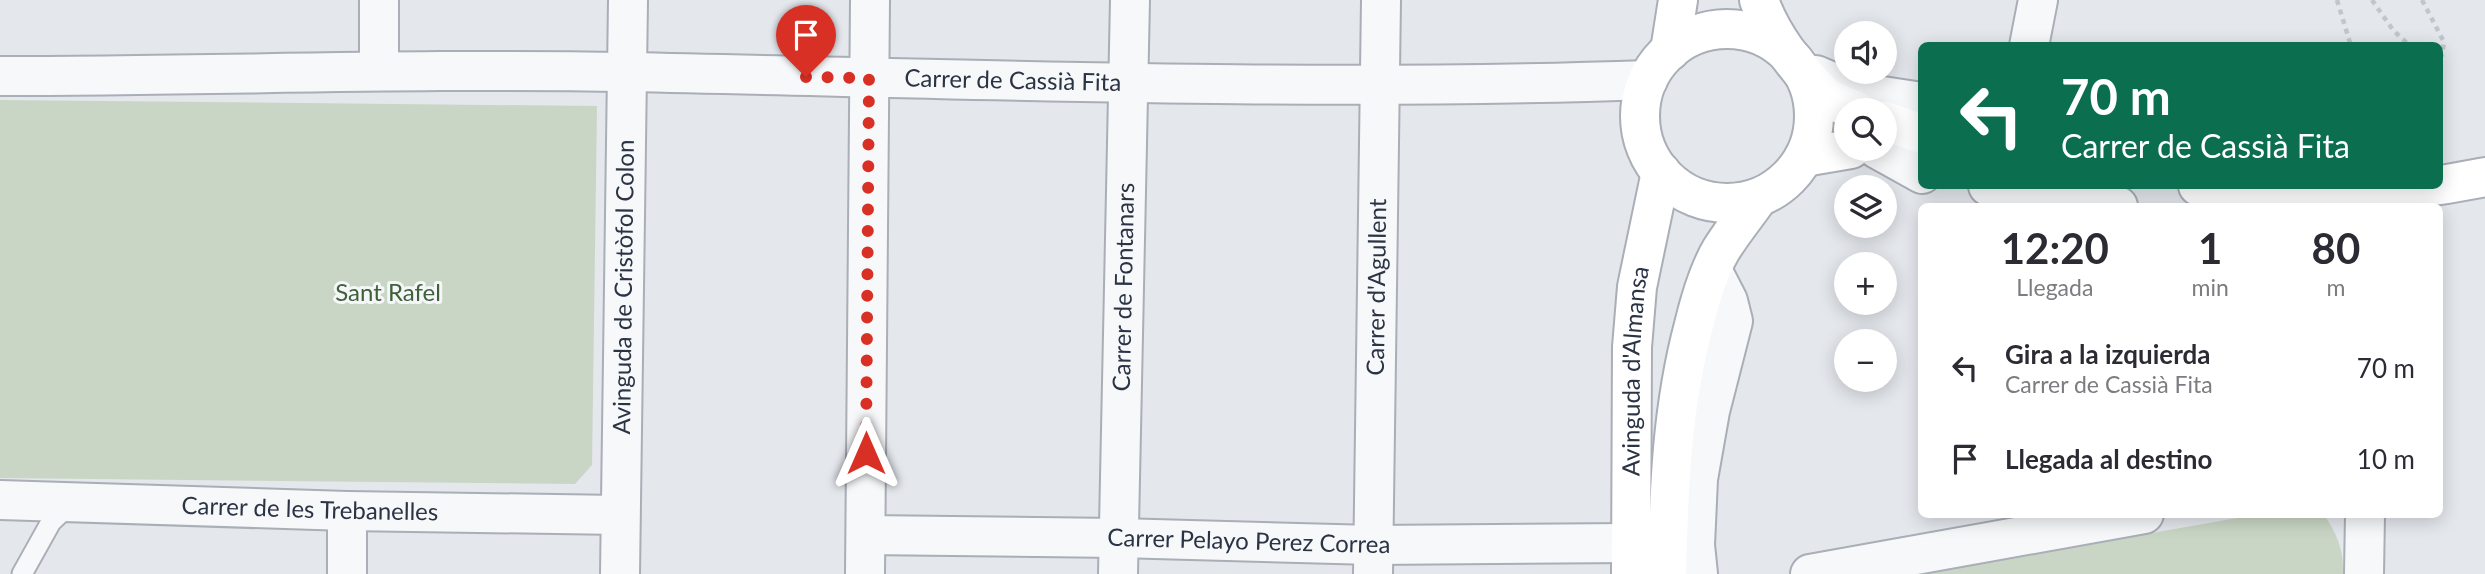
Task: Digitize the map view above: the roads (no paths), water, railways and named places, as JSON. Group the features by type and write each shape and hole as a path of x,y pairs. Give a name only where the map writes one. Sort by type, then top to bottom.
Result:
{"street":[{"path":"0,76 379,71 379,0"},
{"name":"Avinguda de Cristòfol Colon","path":"620,574 628,0"},
{"path":"865,574 870,0"},
{"name":"Carrer de Fontanars","path":"1118,556 1130,0"},
{"name":"Carrer d'Agullent","path":"1373,559 1381,0"},
{"path":"1678,0 1659,65 1641,104 1641,128 1648,152 1661,172 1681,190 1706,201 1732,203 1758,198 1777,188 1792,175 1804,158 1812,136 1814,113 1811,90 1801,69 1766,21 1759,0"},
{"path":"2030,42 2038,0"},
{"path":"1659,65 1696,35 1725,29 1755,33 1781,47 1827,98 1834,101"},
{"name":"Carrer de Cassià Fita","path":"379,71 627,72 1129,84 1381,84 1659,65"},
{"path":"1801,69 1856,92 1918,101"},
{"path":"1897,125 1918,133"},
{"path":"1897,145 1918,144"},
{"path":"1804,158 1834,152"},
{"path":"1897,160 1918,172"},
{"name":"Avinguda d'Almansa","path":"1631,559 1633,335 1637,287 1661,172"},
{"path":"2443,185 2485,177"},
{"path":"2008,189 2098,203"},
{"path":"2218,189 2302,195 2387,189"},
{"name":"Avinguda d'Almansa","path":"1667,574 1669,476 1677,405 1689,342 1700,302 1720,251 1758,198"},
{"path":"1691,564 1702,453 1733,321 1728,301 1712,270"},
{"name":"Carrer de les Trebanelles","path":"0,500 347,511 620,515"},
{"path":"347,511 347,574"},
{"path":"1810,574 2122,518"},
{"path":"2364,574 2365,518"},
{"name":"Carrer Pelayo Perez Correa","path":"866,535 1118,556 1631,559"}],"lane":[{"path":"22,574 51,522 73,502"}],"park label":[{"name":"Sant Rafel","path":"388,293"}]}
